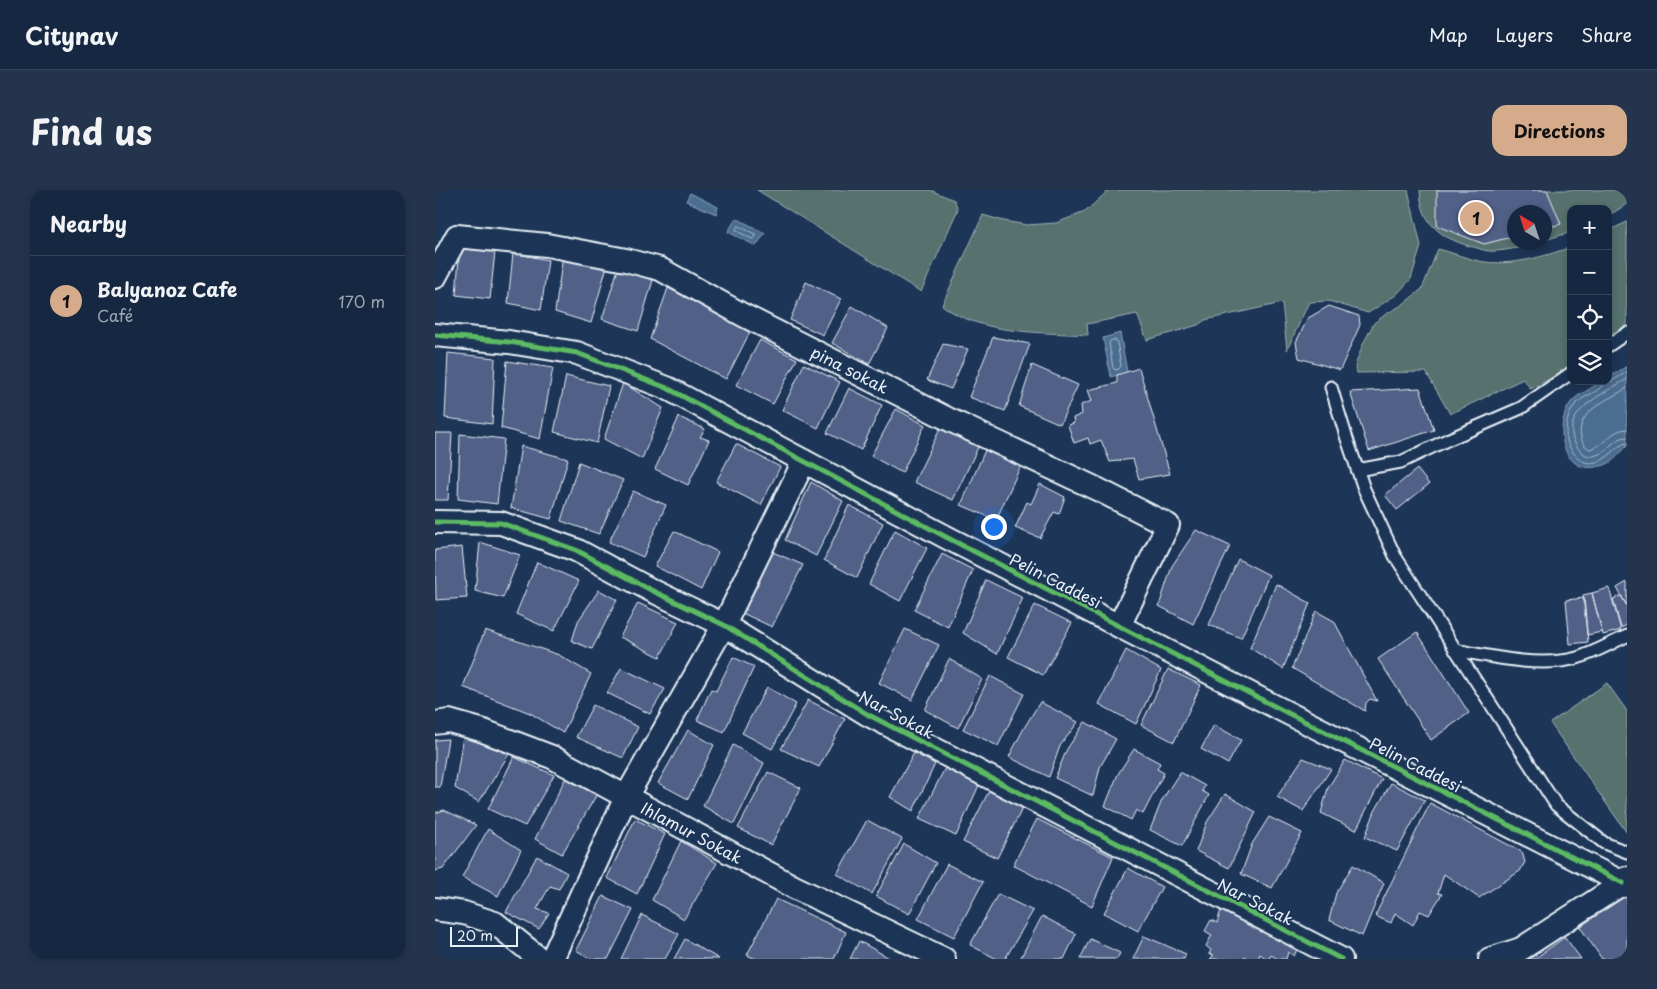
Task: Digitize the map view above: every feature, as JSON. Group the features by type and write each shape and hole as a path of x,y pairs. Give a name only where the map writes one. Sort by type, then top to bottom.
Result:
{"street":[{"name":"pina sokak","path":"435,277 457,236 547,245 626,260 660,269 743,315 950,420 1099,490 1168,525 1119,626"},
{"name":"Pelin Caddesi","path":"435,335 509,342 577,353 667,388 1119,626 1625,882"},
{"path":"552,959 626,797 724,625 804,461"},
{"name":"Nar Sokak","path":"435,522 501,523 576,550 651,590 724,625 867,714 1341,959"},
{"name":"Ihlamur Sokak","path":"435,723 449,721 481,730 552,757 794,887 944,959"},
{"path":"1490,959 1521,948 1625,882"},
{"path":"435,908 464,913 495,923 540,959"}],"lane":[{"path":"1612,343 1627,333"},
{"path":"1357,470 1401,462 1521,408 1567,376"},
{"path":"1331,386 1364,489 1395,556 1556,805 1603,843 1627,852"},
{"path":"1455,650 1503,660 1553,662 1578,658 1627,636"}],"green space":[{"path":"757,190 930,190 954,200 958,209 921,292"},
{"path":"1109,190 1408,190 1421,246 1411,279 1396,295 1368,313 1329,301 1309,302 1287,350 1282,303 1205,320 1198,325 1147,340 1137,314 1087,324 1088,335 1032,332 993,327 957,315 942,305 983,215 1027,225 1056,223 1085,212"},
{"path":"1420,190 1627,190 1627,204 1612,213 1612,205 1567,205 1567,233 1552,238 1552,205 1507,205 1507,250 1494,251 1469,246 1441,233 1428,219 1421,201"},
{"path":"1627,222 1627,325 1612,336 1612,250 1612,229"},
{"path":"1567,248 1567,369 1531,389 1523,379 1450,414 1426,372 1357,373 1355,366 1363,344 1374,323 1422,289 1438,249 1490,263 1514,262"},
{"path":"1607,683 1627,711 1627,833 1550,723"}],"water":[{"path":"690,193 718,207 716,214 686,201"},
{"path":"736,218 765,233 756,246 728,232"},
{"path":"1120,333 1127,372 1111,377 1103,338"},
{"path":"1627,366 1627,446 1615,459 1606,465 1584,467 1574,462 1567,454 1563,443 1563,419 1567,408 1577,396 1595,385 1612,385 1612,375"}],"building":[{"path":"1437,190 1547,190 1561,224 1552,226 1552,205 1507,205 1507,238 1484,244 1437,226"},
{"path":"460,246 495,251 490,299 456,295"},
{"path":"513,253 548,260 541,310 508,303"},
{"path":"563,255 607,266 591,323 555,312"},
{"path":"618,269 653,280 638,331 602,319"},
{"path":"806,282 841,299 823,335 790,320"},
{"path":"668,288 751,330 726,379 650,339"},
{"path":"852,306 888,328 869,364 832,343"},
{"path":"1329,306 1359,316 1360,325 1340,370 1299,358 1296,342 1308,318"},
{"path":"993,337 1030,344 1005,411 969,397"},
{"path":"760,340 797,359 773,404 736,385"},
{"path":"943,344 968,349 951,389 927,380"},
{"path":"448,353 495,358 492,424 445,418"},
{"path":"507,361 553,368 540,439 501,428"},
{"path":"804,364 840,382 818,428 782,410"},
{"path":"1032,365 1078,385 1060,424 1019,406"},
{"path":"1139,368 1170,474 1139,479 1133,459 1110,462 1101,440 1090,444 1088,438 1074,443 1068,425 1074,423 1073,418 1082,414 1081,405 1092,401 1088,390 1117,383 1117,375"},
{"path":"566,376 609,386 597,443 554,432"},
{"path":"623,383 663,408 642,459 604,439"},
{"path":"849,388 882,405 861,450 827,433"},
{"path":"1420,388 1434,430 1369,451 1350,392"},
{"path":"896,409 925,425 902,473 871,456"},
{"path":"679,417 705,429 700,437 709,440 688,485 655,469"},
{"path":"942,425 980,443 953,500 914,482"},
{"path":"435,433 452,433 448,500 435,500"},
{"path":"460,434 504,439 497,504 458,499"},
{"path":"736,444 780,467 761,505 716,482"},
{"path":"521,446 568,459 551,519 511,508"},
{"path":"986,448 1022,463 996,520 961,505"},
{"path":"579,462 623,480 599,534 561,521"},
{"path":"1417,469 1429,484 1397,510 1385,495"},
{"path":"811,482 843,501 816,556 785,540"},
{"path":"1040,484 1065,497 1059,514 1054,512 1040,538 1015,528 1027,502 1031,504"},
{"path":"633,491 666,505 643,557 609,542"},
{"path":"849,505 883,523 857,578 824,560"},
{"path":"895,530 927,548 900,601 869,584"},
{"path":"1196,530 1230,546 1193,624 1159,606 1172,566"},
{"path":"674,531 718,552 701,590 655,566"},
{"path":"480,542 520,555 503,598 475,591"},
{"path":"462,547 467,598 436,600 435,550"},
{"path":"768,550 803,565 772,627 738,611"},
{"path":"942,554 973,570 948,627 914,610"},
{"path":"1238,559 1269,575 1241,638 1209,625"},
{"path":"537,562 579,581 554,631 516,614"},
{"path":"986,580 1023,598 997,654 963,633"},
{"path":"1627,582 1627,606 1617,588"},
{"path":"1276,584 1310,603 1283,669 1250,648"},
{"path":"1609,588 1621,630 1603,635 1592,593"},
{"path":"599,590 617,600 592,649 572,641 578,621"},
{"path":"1592,593 1602,632 1587,635 1583,595"},
{"path":"1621,596 1627,606 1627,625 1621,628 1613,599"},
{"path":"1584,598 1588,642 1570,644 1566,600"},
{"path":"638,603 678,622 660,657 620,637"},
{"path":"1035,605 1072,623 1043,675 1008,657"},
{"path":"1316,611 1334,621 1377,701 1370,699 1366,703 1365,711 1292,668"},
{"path":"905,629 939,645 912,700 879,683"},
{"path":"485,630 559,655 591,674 563,733 530,713 463,687"},
{"path":"1417,632 1469,713 1431,740 1378,659"},
{"path":"1126,650 1161,670 1136,724 1099,704"},
{"path":"733,657 754,667 724,732 697,720 711,689 716,691"},
{"path":"949,659 982,679 958,728 925,710"},
{"path":"621,668 665,689 650,714 607,693"},
{"path":"1168,669 1201,685 1174,742 1141,725"},
{"path":"990,676 1024,694 998,746 963,729"},
{"path":"767,687 796,704 772,749 742,733"},
{"path":"808,700 845,719 819,767 781,749"},
{"path":"1040,702 1078,722 1060,746 1049,777 1009,757"},
{"path":"593,705 638,727 623,758 576,737"},
{"path":"1085,722 1116,739 1100,767 1093,796 1055,778 1067,749"},
{"path":"1214,725 1241,740 1228,764 1201,749"},
{"path":"688,730 714,745 688,799 658,783"},
{"path":"463,736 509,754 479,802 455,788"},
{"path":"448,739 440,787 435,787 435,740"},
{"path":"733,745 764,763 734,824 703,806"},
{"path":"1134,749 1160,763 1157,769 1164,773 1143,814 1136,810 1131,820 1105,806 1118,774"},
{"path":"914,753 935,764 913,811 890,797"},
{"path":"514,757 554,775 525,826 488,809"},
{"path":"1303,758 1331,769 1303,811 1277,797"},
{"path":"1345,760 1382,779 1356,830 1321,813 1328,788"},
{"path":"946,766 980,783 956,836 919,819"},
{"path":"768,772 801,788 771,845 738,828"},
{"path":"1180,772 1205,786 1202,791 1209,795 1182,846 1150,830 1162,800"},
{"path":"565,779 597,794 562,854 535,839"},
{"path":"1391,783 1425,800 1397,851 1365,837 1375,811"},
{"path":"991,787 1025,803 997,858 963,842"},
{"path":"1225,794 1256,812 1229,868 1196,851 1207,822"},
{"path":"1430,803 1522,852 1525,862 1520,871 1479,898 1444,874 1438,893 1442,894 1429,915 1420,911 1413,925 1395,913 1391,923 1375,916"},
{"path":"444,810 476,825 443,869 435,871 435,813"},
{"path":"1269,817 1302,833 1272,888 1241,874 1252,844"},
{"path":"635,819 665,834 637,894 607,878"},
{"path":"1037,819 1113,857 1092,906 1013,865"},
{"path":"867,820 902,839 872,894 837,874"},
{"path":"488,829 521,850 498,896 462,877"},
{"path":"681,841 717,863 684,919 652,900"},
{"path":"904,844 936,863 909,914 876,896"},
{"path":"537,856 567,873 559,889 550,886 537,909 549,913 539,929 506,912"},
{"path":"947,864 983,882 954,937 918,919"},
{"path":"1353,865 1384,883 1362,936 1329,920 1336,893"},
{"path":"1128,868 1162,887 1138,931 1104,913"},
{"path":"1627,893 1627,954 1619,959 1602,959 1580,927"},
{"path":"998,894 1033,911 1005,959 997,959 970,945"},
{"path":"603,896 633,910 608,959 591,959 576,950"},
{"path":"776,899 846,932 834,959 756,959 747,955"},
{"path":"1221,910 1298,947 1294,956 1288,952 1286,959 1278,959 1271,955 1267,959 1260,954 1258,959 1249,959 1245,956 1243,959 1210,959 1214,955 1209,954 1211,950 1206,946 1212,935 1205,931 1211,920 1217,923"},
{"path":"642,915 679,934 665,959 621,959"},
{"path":"1042,916 1076,934 1064,959 1020,959"},
{"path":"1144,936 1186,954 1184,959 1133,959"},
{"path":"1565,937 1581,959 1521,959 1533,950 1537,957"},
{"path":"685,939 719,959 674,959"},
{"path":"1090,939 1120,953 1117,959 1080,959"},
{"path":"859,941 891,959 850,959"}],"cycle path":[{"path":"435,335 509,342 577,353 667,388 946,537 1623,883"},
{"path":"435,522 501,523 576,550 651,590 724,625 867,714 1341,959"}],"place":[{"name":"Balyanoz Cafe","path":"1476,218"}]}
